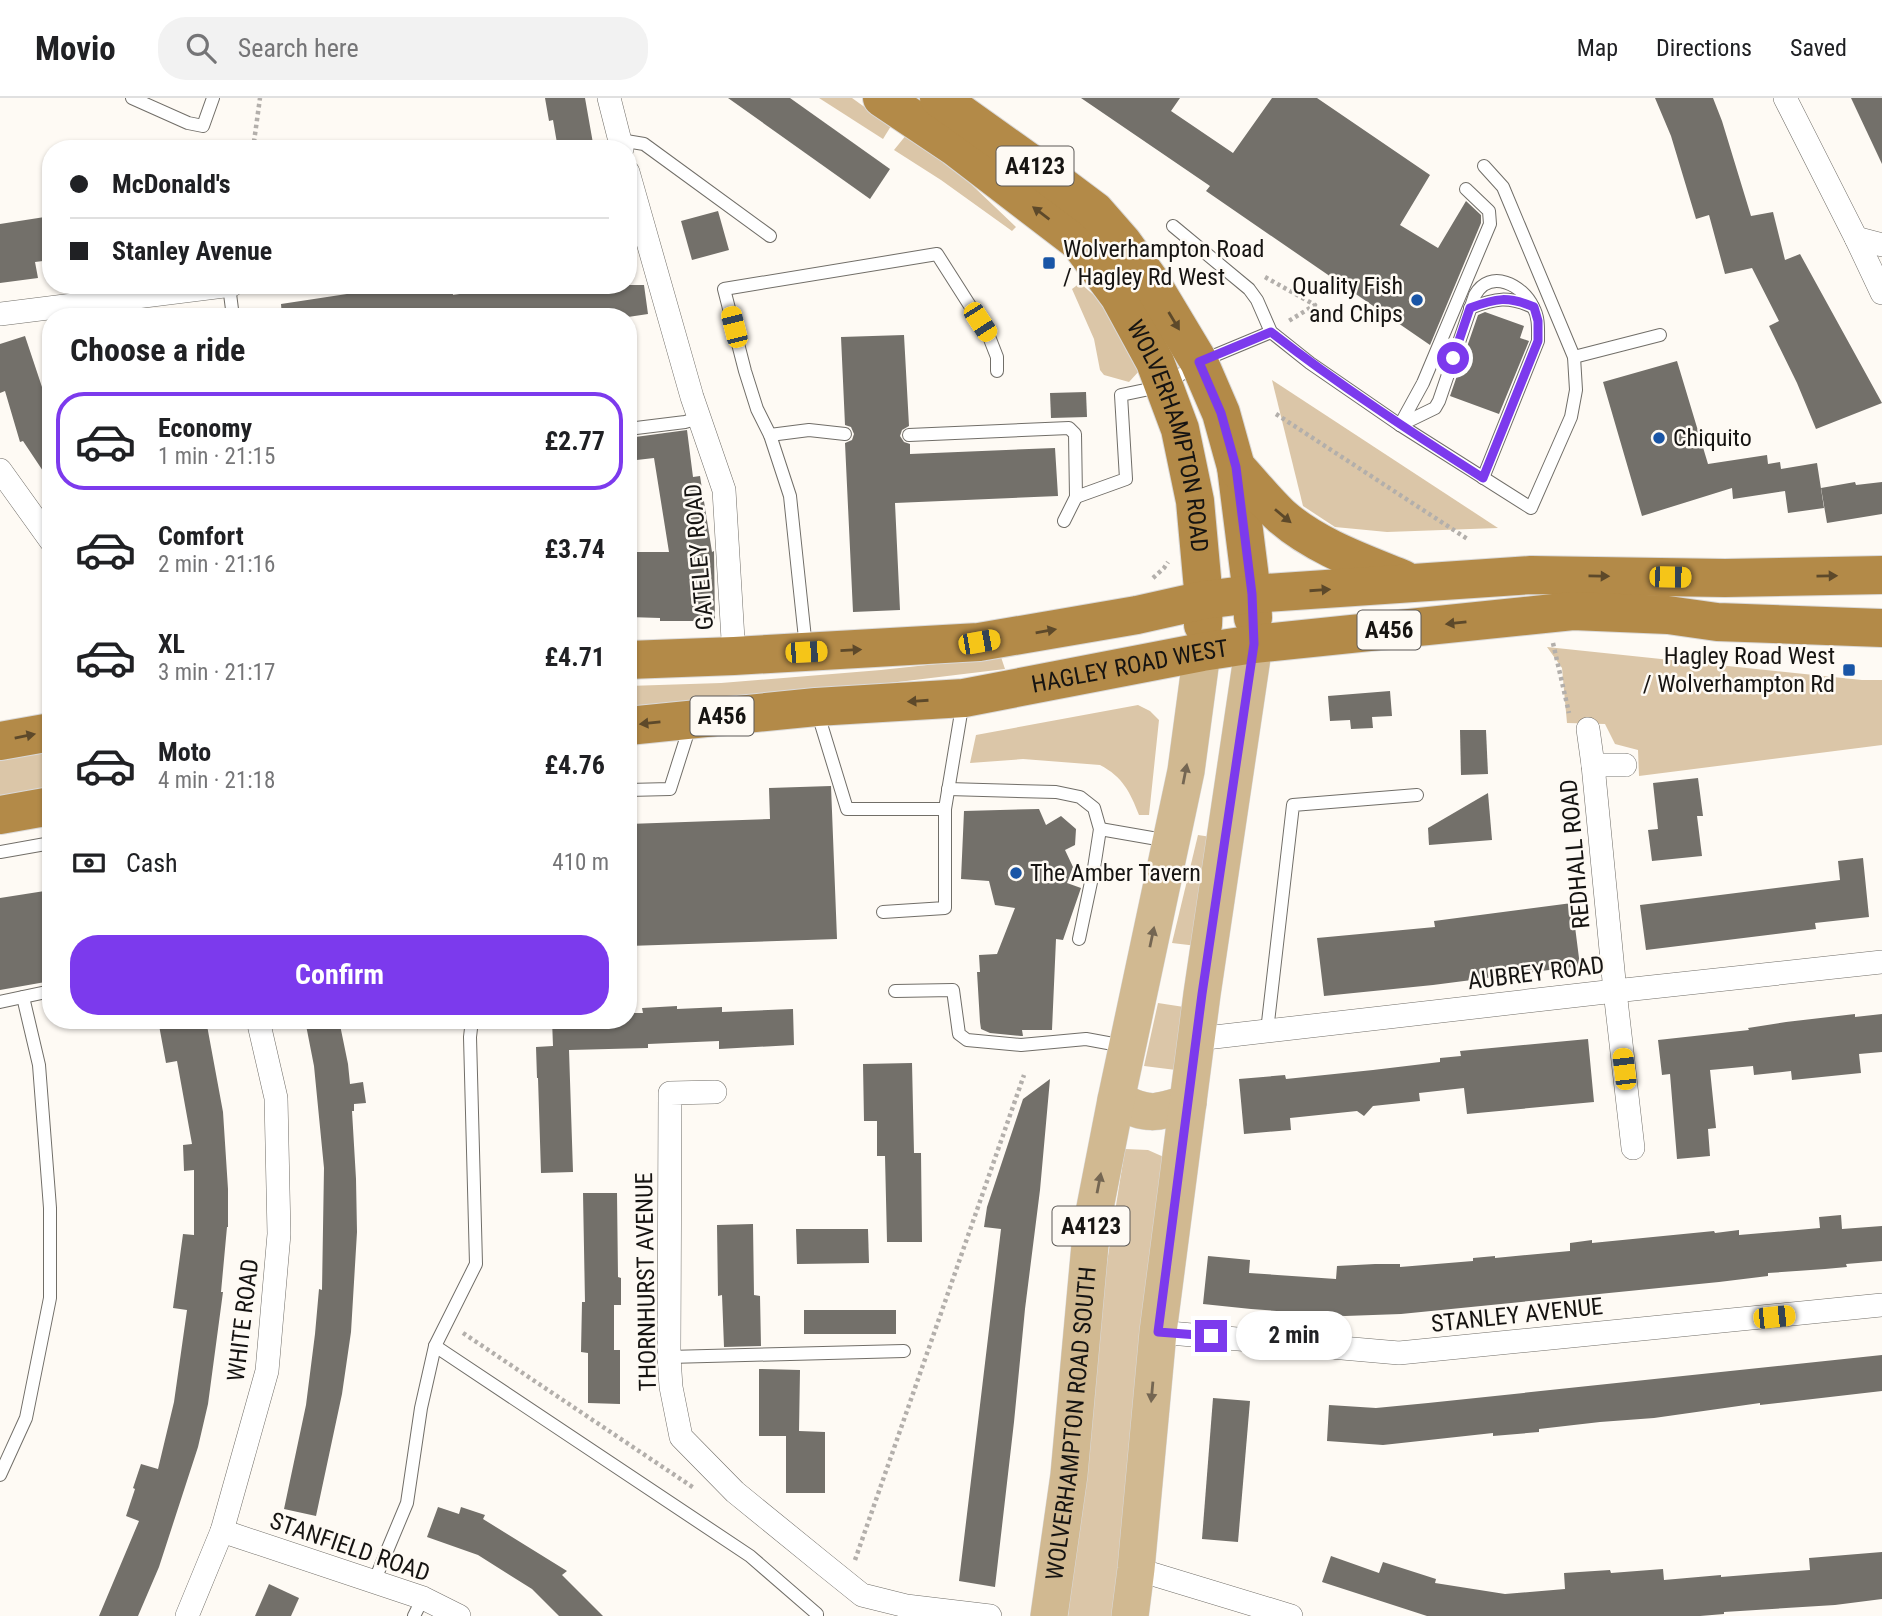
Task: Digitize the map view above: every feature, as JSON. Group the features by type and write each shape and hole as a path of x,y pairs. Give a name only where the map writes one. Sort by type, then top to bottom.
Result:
{"highway":[{"name":"WOLVERHAMPTON ROAD","path":"882,98 955,147 1079,242 1119,296 1154,362 1180,429 1195,501 1204,600 1202,652"},
{"name":"WOLVERHAMPTON ROAD","path":"939,98 1095,211 1123,243 1151,282 1199,362 1221,413 1236,467 1252,594 1254,644"},
{"path":"1236,467 1281,516 1333,551 1412,583"},
{"name":"HAGLEY ROAD WEST","path":"637,660 979,642 1137,615 1204,600 1412,583 1531,575 1725,578 1882,575"},
{"name":"HAGLEY ROAD WEST","path":"637,725 816,707 964,698 1254,644 1573,611 1668,615 1717,622 1882,628"},
{"path":"0,741 42,734"},
{"path":"0,815 42,824"}],"main road":[{"path":"1130,1616 1158,1332 1202,994 1254,644"},
{"name":"WOLVERHAMPTON ROAD SOUTH","path":"1049,1616 1069,1475 1092,1223 1186,771 1202,652"},
{"path":"1143,977 1166,971 1189,978 1202,994"},
{"path":"1116,1100 1137,1110 1159,1112 1188,1103"}],"street":[{"path":"609,98 620,140"},
{"path":"1785,98 1882,293"},
{"name":"GATELEY ROAD","path":"637,233 724,489 734,656"},
{"path":"1856,237 1882,245"},
{"path":"115,308 188,294"},
{"path":"0,314 42,312"},
{"path":"0,470 42,528"},
{"name":"REDHALL ROAD","path":"1588,729 1633,1148"},
{"name":"REDHALL ROAD","path":"1593,765 1625,765"},
{"name":"AUBREY ROAD","path":"1197,1039 1882,962"},
{"name":"WHITE ROAD","path":"187,1616 222,1531 267,1371 279,1234 276,1098 260,1029"},
{"name":"THORNHURST AVENUE","path":"715,1092 670,1093 669,1357 671,1387 681,1437 735,1492 862,1595 906,1606 990,1616"},
{"name":"STANLEY AVENUE","path":"1158,1332 1399,1353 1882,1305"},
{"name":"STANFIELD ROAD","path":"222,1531 374,1582 419,1607 459,1616"},
{"path":"1136,1569 1291,1616"}],"lane":[{"path":"132,98 188,123 203,126 213,98"},
{"path":"637,144 644,144 770,236"},
{"path":"1173,226 1249,289 1257,300 1271,332 1310,363 1400,425 1531,508 1571,417 1576,390 1574,357 1503,187 1484,166"},
{"path":"1400,425 1423,383 1490,224 1489,211 1466,189"},
{"path":"806,652 790,496 770,435 754,400 724,289 937,254 988,334 997,357 997,371"},
{"path":"1400,425 1435,408 1479,288 1484,284 1502,281 1519,288 1534,307 1538,321 1538,341 1483,478"},
{"path":"1076,497 1126,479 1121,395 1164,386 1199,362 1271,332"},
{"path":"1574,357 1660,335"},
{"path":"637,428 699,418"},
{"path":"909,435 1069,428 1075,434 1076,497 1065,521"},
{"path":"770,435 809,430 845,434"},
{"path":"883,912 945,908 945,809 964,698"},
{"path":"816,707 847,809 945,809"},
{"path":"637,790 670,789 692,719"},
{"path":"948,789 1056,792 1080,797 1094,808 1101,829 1079,939"},
{"path":"1266,1031 1293,805 1417,795"},
{"path":"0,852 42,829"},
{"path":"1101,829 1172,841"},
{"path":"895,991 953,990 959,1034 967,1040 1021,1045 1086,1038 1128,1047"},
{"path":"0,1002 42,992"},
{"path":"0,1475 26,1418 50,1298 50,1208 39,1065 23,997"},
{"path":"374,1582 407,1503 421,1408 435,1346 476,1264 471,1029"},
{"path":"435,1346 750,1556 817,1616"},
{"path":"669,1357 904,1351"}],"path":[{"path":"254,140 260,98"},
{"path":"1271,332 1315,304"},
{"path":"1276,414 1469,540"},
{"path":"1553,643 1572,729 1588,729"},
{"path":"847,1582 1024,1074"},
{"path":"447,1322 695,1490"}],"shaded area":[{"path":"819,98 852,98 891,126 883,139"},
{"path":"907,134 952,166 1016,227 1012,231 894,150"},
{"path":"1080,283 1104,304 1140,370 1129,382 1104,375 1100,370 1094,339 1072,289"},
{"path":"1272,380 1498,528 1387,532 1335,527 1303,506"},
{"path":"1547,647 1882,680 1882,745 1639,776 1638,750 1615,744 1605,724 1567,723 1562,668"},
{"path":"1001,657 1005,669 637,711 637,686 721,683"},
{"path":"1138,705 1159,720 1149,815 1139,815 1125,786 1100,765 1023,759 970,763 976,735"},
{"path":"42,750 42,791 0,798 0,756"},
{"path":"1198,835 1211,837 1197,946 1172,943"},
{"path":"1158,1003 1184,1007 1176,1070 1144,1066"},
{"path":"1125,1149 1148,1150 1166,1158 1118,1616 1068,1616 1103,1287"}],"building":[{"path":"545,98 585,98 592,140 556,140 553,120 549,121"},
{"path":"728,98 790,98 890,169 870,199"},
{"path":"1081,98 1180,98 1171,111 1233,153 1272,98 1317,98 1430,175 1400,225 1438,248 1466,201 1481,215 1481,223 1430,345 1206,191 1210,186"},
{"path":"1655,98 1713,98 1751,216 1773,212 1785,260 1800,254 1882,403 1816,429 1769,326 1779,321 1752,268 1725,274 1709,215 1696,219 1671,136"},
{"path":"1851,98 1882,98 1882,164"},
{"path":"718,211 729,250 692,260 681,221"},
{"path":"42,217 42,261 35,262 38,278 0,283 0,224"},
{"path":"637,285 644,285 648,314 637,316 637,308 281,308 281,304 347,294 637,294"},
{"path":"1485,312 1524,326 1520,338 1529,341 1499,414 1450,396 1478,315"},
{"path":"904,335 909,426 902,430 900,436 904,442 910,444 910,454 1055,448 1058,496 895,503 900,610 853,612 845,443 852,440 854,434 851,427 845,425 841,337"},
{"path":"25,336 42,387 42,470 23,441 20,442 5,391 0,393 0,344"},
{"name":"Chiquito","path":"1677,361 1708,464 1767,455 1768,464 1780,462 1781,469 1817,463 1824,508 1788,513 1785,491 1733,499 1732,488 1642,516 1603,382"},
{"path":"1086,392 1087,417 1051,418 1050,393"},
{"path":"687,430 693,477 700,476 712,552 714,551 715,621 660,621 660,618 637,617 637,552 669,552 654,458 637,460 637,437"},
{"path":"1855,482 1856,485 1882,482 1882,514 1827,523 1821,488"},
{"path":"1390,691 1392,716 1372,717 1373,728 1351,729 1350,720 1330,721 1328,696"},
{"path":"1460,730 1486,730 1488,774 1461,775"},
{"path":"1698,778 1703,816 1697,816 1702,856 1652,861 1648,830 1658,829 1653,783"},
{"path":"831,786 837,939 637,946 637,824 770,819 769,788"},
{"path":"1488,793 1492,840 1429,845 1428,828"},
{"name":"The Amber Tavern","path":"1039,809 1046,825 1061,816 1076,829 1075,845 1065,850 1073,867 1067,883 1081,888 1063,940 1056,939 1052,1030 1022,1030 1023,1036 990,1033 981,1029 980,1022 977,972 980,972 979,955 997,954 1015,908 995,905 989,881 961,879 964,811"},
{"path":"1863,858 1869,917 1815,923 1816,929 1646,950 1640,905 1840,880 1838,861"},
{"path":"42,891 42,983 0,990 0,898"},
{"path":"1572,903 1580,966 1324,996 1317,938 1435,927 1434,921"},
{"path":"722,1007 722,1012 793,1009 794,1045 719,1049 719,1041 648,1044 648,1048 569,1050 573,1172 541,1173 536,1047 553,1046 552,1029 637,1029 637,1013 643,1013 642,1008"},
{"path":"1855,1014 1855,1017 1882,1014 1882,1052 1859,1054 1861,1073 1792,1080 1791,1071 1754,1075 1753,1066 1710,1070 1716,1128 1708,1129 1710,1156 1677,1159 1670,1074 1662,1075 1658,1040"},
{"path":"160,1029 208,1029 223,1112 228,1189 223,1292 208,1404 198,1447 159,1567 138,1616 99,1616 139,1521 126,1516 141,1464 158,1469 174,1402 187,1310 173,1308 183,1234 194,1235 194,1170 184,1171 183,1145 192,1144 177,1061 166,1063"},
{"path":"307,1029 341,1029 350,1084 363,1082 366,1103 354,1104 352,1111 357,1232 351,1332 342,1394 316,1516 284,1509 306,1405 319,1289 322,1290 324,1168 314,1066"},
{"path":"1588,1039 1594,1102 1467,1114 1464,1088 1419,1093 1420,1101 1373,1106 1364,1116 1357,1111 1290,1118 1291,1130 1244,1134 1239,1079 1285,1075 1286,1079 1373,1070 1440,1062 1440,1058 1461,1056 1460,1051"},
{"path":"912,1063 914,1153 921,1153 922,1242 887,1242 885,1156 877,1156 877,1121 864,1121 863,1064"},
{"path":"1050,1079 995,1587 959,1581 1001,1229 984,1227 987,1207 1023,1099"},
{"path":"583,1193 617,1193 621,1305 614,1305 614,1350 620,1350 620,1404 588,1403 588,1353 581,1352 582,1302 585,1302"},
{"path":"1841,1215 1842,1229 1882,1226 1882,1261 1846,1264 1847,1267 1768,1273 1768,1276 1719,1282 1401,1314 1345,1316 1203,1304 1208,1256 1250,1260 1249,1273 1336,1279 1337,1266 1400,1264 1400,1267 1473,1261 1473,1258 1570,1251 1570,1243 1592,1240 1592,1243 1714,1231 1739,1230 1739,1235 1820,1228 1819,1217"},
{"path":"753,1224 754,1295 760,1296 761,1346 724,1347 722,1295 718,1296 717,1225"},
{"path":"796,1229 868,1229 869,1263 797,1264"},
{"path":"804,1310 896,1310 896,1334 804,1334"},
{"path":"1882,1355 1882,1391 1539,1429 1539,1432 1493,1436 1493,1433 1383,1445 1327,1441 1329,1405 1376,1408"},
{"path":"759,1369 800,1370 799,1431 825,1432 825,1493 786,1493 786,1436 759,1436"},
{"path":"1213,1398 1250,1401 1238,1542 1202,1539"},
{"path":"438,1507 459,1514 461,1507 485,1515 483,1519 567,1571 562,1575 603,1616 559,1616 532,1589 478,1555 427,1537"},
{"path":"1882,1552 1882,1599 1700,1616 1427,1616 1322,1582 1331,1556 1379,1573 1383,1562 1436,1579 1435,1583 1505,1594 1565,1589 1564,1573 1663,1569 1664,1580 1721,1577 1810,1570 1809,1558"},
{"path":"269,1584 299,1598 291,1616 255,1616"}],"place":[{"name":"Wolverhampton Road / Hagley Rd West","path":"1049,263"},
{"name":"Quality Fish and Chips","path":"1417,300"},
{"name":"Chiquito","path":"1659,438"},
{"name":"Hagley Road West / Wolverhampton Rd","path":"1849,670"},
{"name":"The Amber Tavern","path":"1016,873"}],"route":[{"path":"1211,1336 1158,1332 1202,994 1254,644 1252,594 1236,467 1221,413 1199,362 1271,332 1310,363 1400,425 1483,478 1538,341 1538,321 1534,307 1504,298 1470,308 1453,358"}]}
